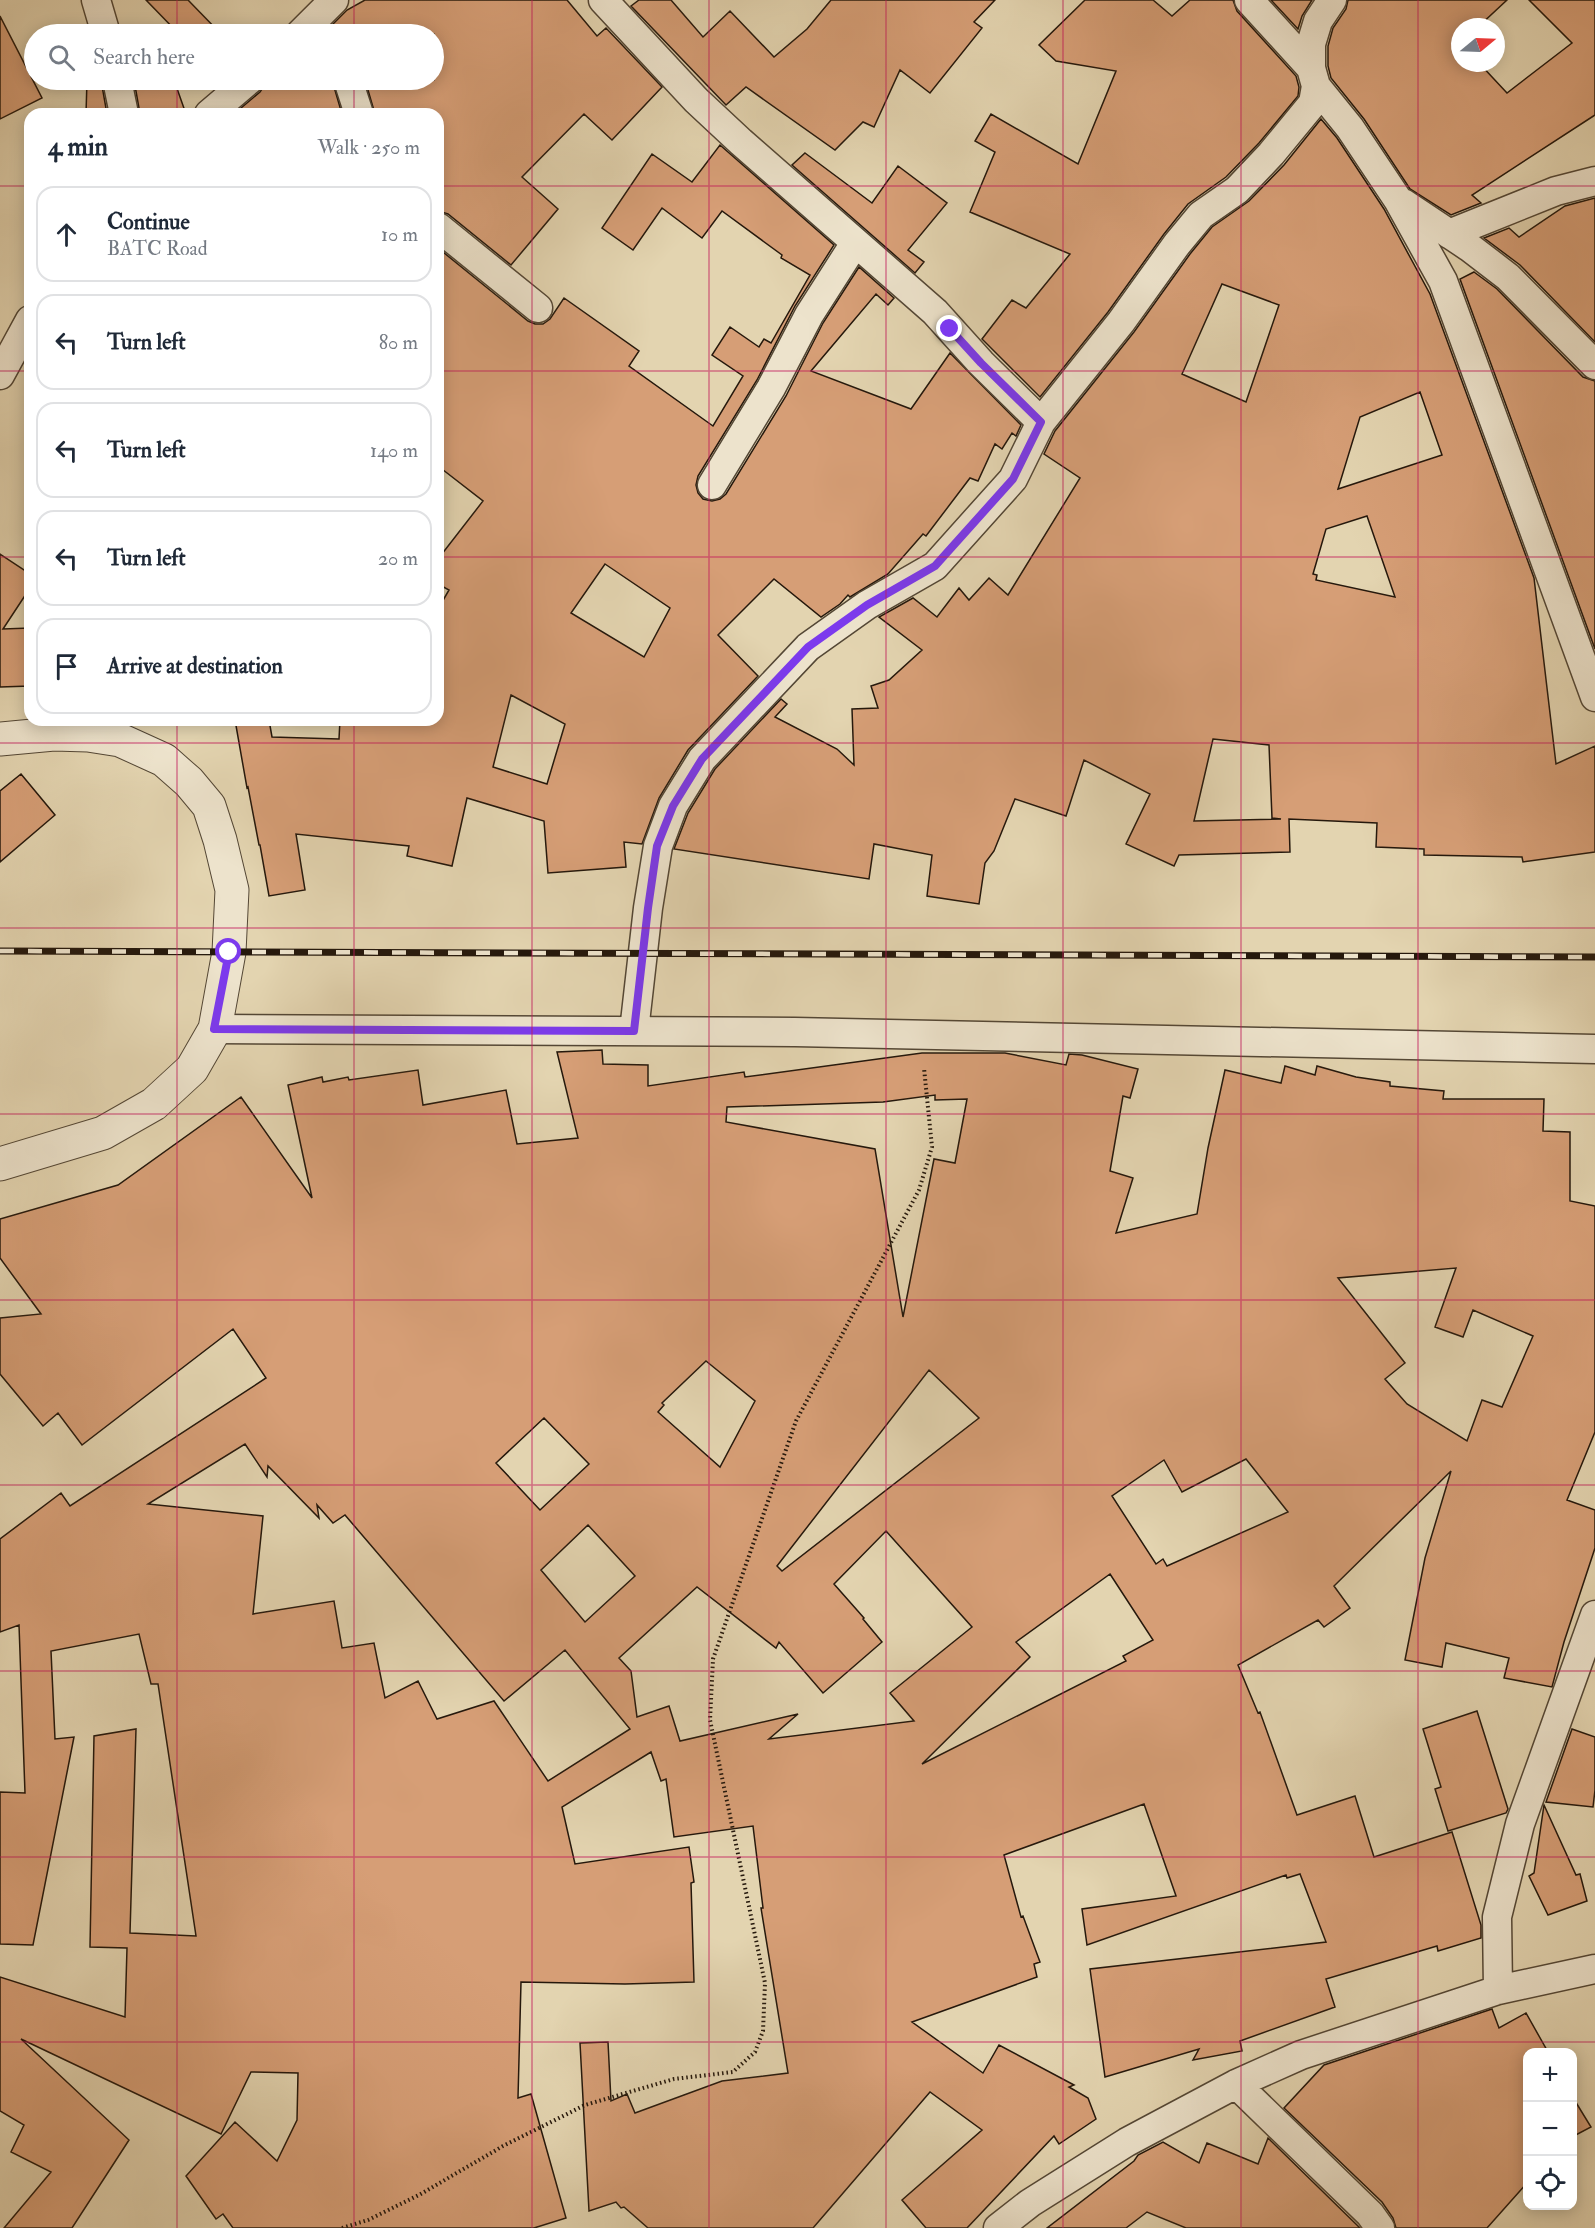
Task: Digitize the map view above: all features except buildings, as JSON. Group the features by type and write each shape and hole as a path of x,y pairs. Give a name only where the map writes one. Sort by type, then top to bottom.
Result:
{"street":[{"path":"96,0 103,24"},
{"path":"603,0 696,100 935,312 981,363 1041,422"},
{"path":"1249,0 1313,77 1350,128 1398,200 1443,281 1595,697"},
{"path":"634,1031 657,846 673,806 702,759 808,647 867,605 935,566 1013,479 1041,422 1121,322 1177,244 1201,215 1237,189 1314,103 1311,44 1318,21 1332,0"},
{"path":"119,90 123,108"},
{"path":"216,108 237,90"},
{"path":"351,90 357,108"},
{"path":"1449,234 1557,191 1595,181"},
{"path":"1398,200 1508,277 1595,366"},
{"path":"444,232 538,308"},
{"path":"712,485 771,388 809,315 855,243"},
{"path":"0,375 24,331"},
{"path":"0,739 54,734 88,735 120,740 164,760 189,782 209,806 232,890 229,952 214,1029 192,1069 154,1104 104,1133 0,1164"},
{"path":"214,1029 920,1034 1595,1049"},
{"path":"1497,1990 1497,1917 1520,1824 1595,1615"},
{"path":"998,2228 1030,2203 1127,2142 1236,2084 1301,2055 1497,1990 1595,1969"},
{"path":"1236,2084 1370,2214 1380,2228"}],"path":[{"path":"342,2228 368,2220 419,2195 503,2146 585,2105 674,2079 733,2072 755,2052 763,2031 765,1983 710,1720 713,1659 796,1421 919,1190 932,1147 920,1034"}],"railway":[{"path":"0,951 1595,957"}],"route":[{"path":"229,952 214,1029 634,1031 657,846 673,806 702,759 808,647 867,605 935,566 1013,479 1041,422 950,329"}]}
